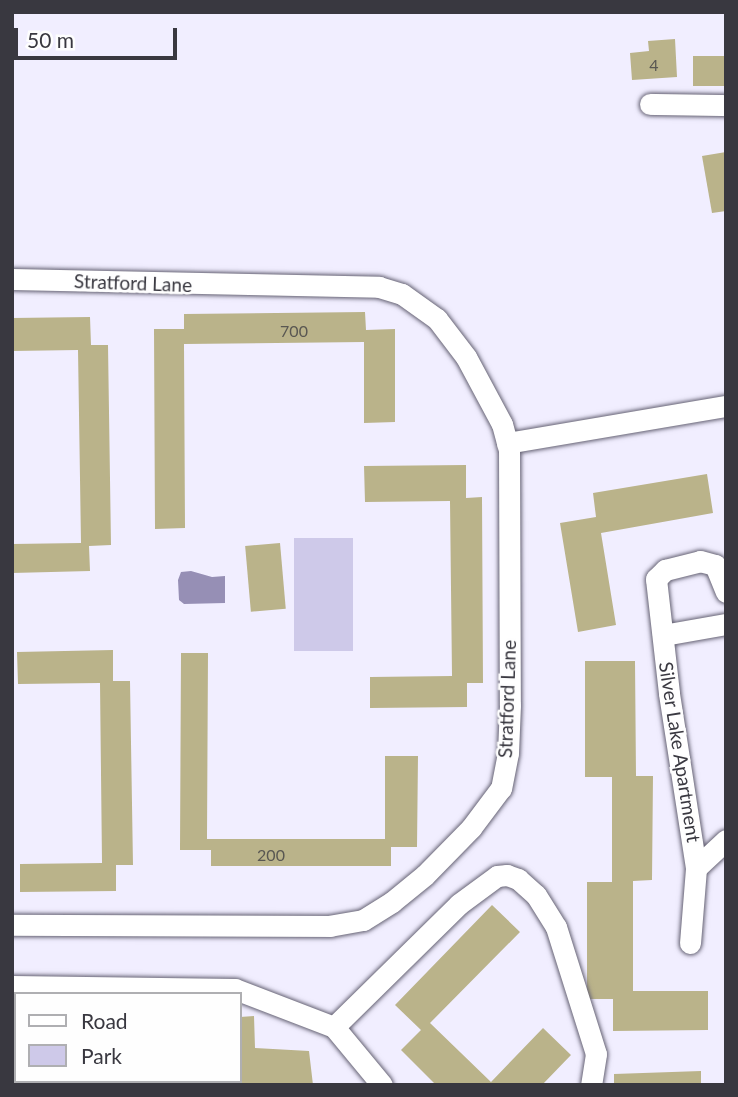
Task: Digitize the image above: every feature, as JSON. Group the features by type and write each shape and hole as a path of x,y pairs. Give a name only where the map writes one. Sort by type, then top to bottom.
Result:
{"street":[{"path":"650,104 726,105"},
{"name":"Stratford Lane","path":"12,279 379,288 402,294 437,319 466,357 502,424 507,443 510,705 501,788 471,828 425,876 392,902 363,920 330,926 12,925"},
{"path":"507,443 726,406"},
{"name":"Silver Lake Apartment","path":"690,943 696,869 655,592 656,579 665,570 700,561 715,565 726,592"},
{"name":"Silver Lake Apartment","path":"663,635 726,624"},
{"name":"Silver Lake Apartment","path":"696,869 726,841"},
{"path":"334,1027 459,904 497,876 507,875 518,879 536,895 556,927 596,1055 591,1085"},
{"path":"12,986 235,989 334,1027 382,1085"}],"green space":[{"path":"294,538 353,538 353,651 294,651"}],"shaded area":[{"path":"191,571 212,577 225,576 225,603 184,604 179,600 178,580 181,572"}],"building":[{"path":"675,39 677,77 632,80 630,53 649,51 648,41"},
{"path":"693,56 726,56 726,86 693,86"},
{"path":"726,152 726,211 712,213 702,156"},
{"path":"365,312 366,330 395,329 395,422 364,423 364,342 184,344 185,528 155,529 154,329 184,329 184,314"},
{"path":"90,317 91,345 108,345 111,545 89,546 90,571 12,573 12,544 81,543 78,350 12,351 12,318"},
{"path":"466,465 466,498 482,497 483,683 467,683 467,707 370,708 370,677 452,676 450,501 365,502 364,466"},
{"path":"707,474 713,513 601,533 616,625 578,632 560,523 596,517 593,493"},
{"path":"280,543 286,609 251,612 245,546"},
{"path":"113,650 113,681 130,681 133,865 116,865 116,891 20,892 20,864 102,863 100,683 18,684 17,652"},
{"path":"181,653 208,653 207,839 385,839 385,756 418,756 417,847 391,847 391,866 211,866 211,850 180,850"},
{"path":"585,661 635,661 636,776 653,776 652,880 633,881 633,991 708,991 708,1030 613,1031 613,999 587,999 587,882 612,882 612,777 585,777"},
{"path":"492,905 520,932 430,1023 491,1082 543,1028 571,1055 542,1085 436,1085 401,1050 421,1030 395,1005"},
{"path":"254,1016 255,1048 309,1051 313,1085 224,1085 242,1083 242,1017"},
{"path":"12,1020 14,1020 14,1057"},
{"path":"701,1071 701,1085 614,1085 614,1074"}]}
